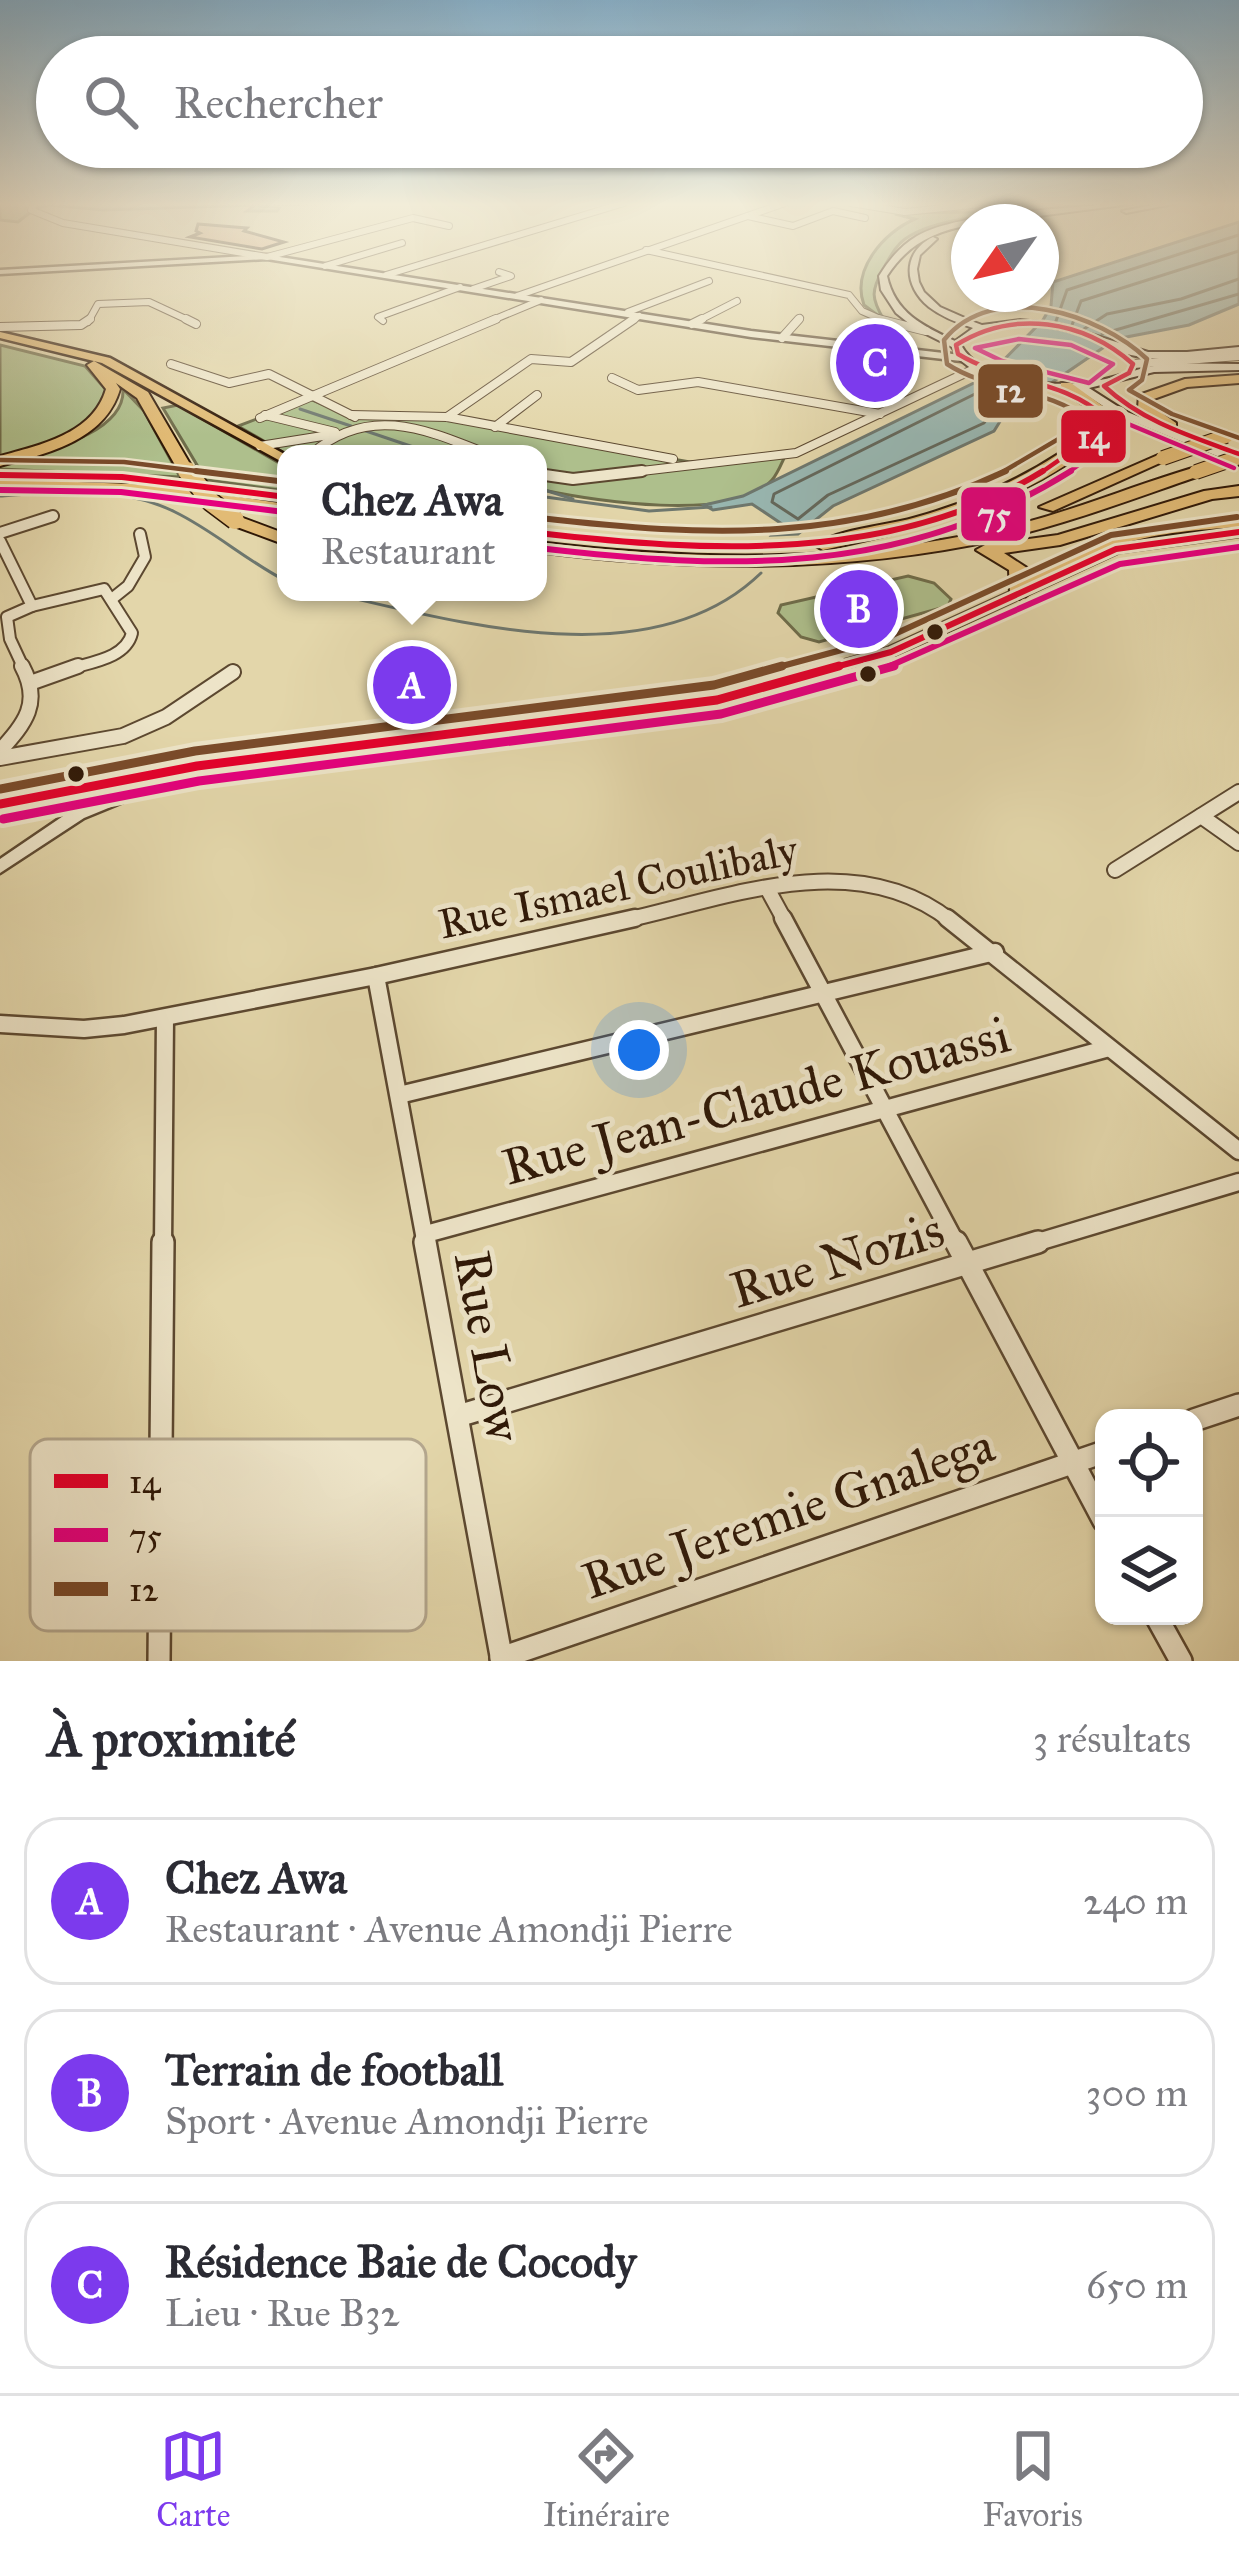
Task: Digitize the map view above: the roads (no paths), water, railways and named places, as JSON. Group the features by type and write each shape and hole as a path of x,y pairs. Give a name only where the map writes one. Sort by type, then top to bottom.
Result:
{"highway":[{"path":"0,461 64,439 106,410 113,389 94,365"},
{"path":"94,365 143,395 185,469 211,502 235,520 277,536"},
{"path":"1171,426 1150,414 1144,398 1185,383 1239,380"},
{"path":"821,546 950,516 1029,480 1106,427 1101,410 1066,386"},
{"path":"547,534 683,547 821,546 948,531 1047,507 1235,437"},
{"path":"861,555 1031,526 1239,458"},
{"path":"0,475 156,480 277,496"},
{"path":"0,484 157,490 277,508"},
{"path":"547,559 779,561 982,550 1060,540 1210,494 1239,491"},
{"path":"547,548 637,559"},
{"path":"982,550 1014,562 1021,576 1019,593"}],"main road":[{"path":"885,281 894,307 926,332 956,345 961,358 981,370 1066,386 1121,413 1239,458"},
{"path":"914,281 919,294 934,307 983,328"},
{"path":"956,345 966,334 983,328 1031,325 1083,332 1123,349 1159,355 1239,353"},
{"path":"0,334 94,365"},
{"path":"0,334 106,360 277,455"},
{"path":"1123,349 1131,368"},
{"path":"1239,368 1131,368 1103,386 1125,405 1239,458"},
{"path":"1066,386 1107,382"},
{"path":"1019,593 1052,565 1098,544 1212,524 1239,527"}],"street":[{"path":"420,281 782,338 961,358"},
{"path":"473,289 498,281"},
{"path":"517,296 560,281"},
{"path":"624,314 709,281"},
{"path":"784,281 849,295 854,306 869,315 926,332"},
{"path":"383,321 378,316 460,287"},
{"path":"340,433 262,417 541,300"},
{"path":"692,324 737,301"},
{"path":"0,334 81,326 88,323 98,304 144,302 196,324"},
{"path":"447,417 531,359 571,362 639,316"},
{"path":"782,338 800,318"},
{"path":"1131,368 1239,353"},
{"path":"170,364 229,382 267,374 351,416 405,425 462,445"},
{"path":"547,475 573,479 796,453 981,370"},
{"path":"612,378 648,390 698,382 880,414"},
{"path":"495,427 537,395"},
{"path":"351,416 447,417 696,463"},
{"path":"260,446 340,433 371,422"},
{"path":"323,445 340,433"},
{"path":"32,606 0,537 53,516"},
{"path":"0,804 197,766 717,700 891,652 1116,548 1239,527"},
{"path":"113,598 128,586 145,557 140,534"},
{"path":"0,754 28,722 33,682 3,618 98,590 113,598 132,633 130,643 103,660 33,682"},
{"path":"0,754 123,736 166,717 233,672"},
{"path":"0,867 78,814 197,766"},
{"path":"1115,870 1239,792"},
{"path":"1201,816 1239,843"},
{"name":"Rue Ismael Coulibaly","path":"0,1024 84,1029 165,1018 806,880 873,884 934,908 995,952 1239,1151"},
{"path":"767,888 889,1111 964,1266 1102,1517"},
{"path":"399,1094 995,952"},
{"name":"Rue Low","path":"376,976 502,1660"},
{"path":"161,1439 165,1018"},
{"name":"Rue Jean-Claude Kouassi","path":"425,1234 1108,1048"},
{"name":"Rue Nozis","path":"458,1416 1239,1182"},
{"path":"1203,1417 1239,1405"},
{"name":"Rue Jeremie Gnalega","path":"502,1660 1095,1455"},
{"path":"1161,1625 1180,1661"},
{"path":"159,1631 159,1661"}],"water":[{"path":"1059,281 1239,281 1239,304 1189,325 1116,339 1004,415 994,431 833,506 798,534 772,535 782,524 752,504 713,510 704,505 743,496 988,376 1048,312 1059,312"}],"waterway":[{"path":"300,409 351,426"},
{"path":"363,430 407,445"},
{"path":"547,491 573,499"},
{"path":"0,496 89,492 155,503 277,576"},
{"path":"547,497 649,511 711,507"},
{"path":"365,601 493,627 610,634 666,625 716,605 761,573"}],"place":[{"name":"Résidence Baie de Cocody","path":"875,363"},
{"name":"Terrain de football","path":"859,609"},
{"name":"Chez Awa","path":"412,685"}]}
